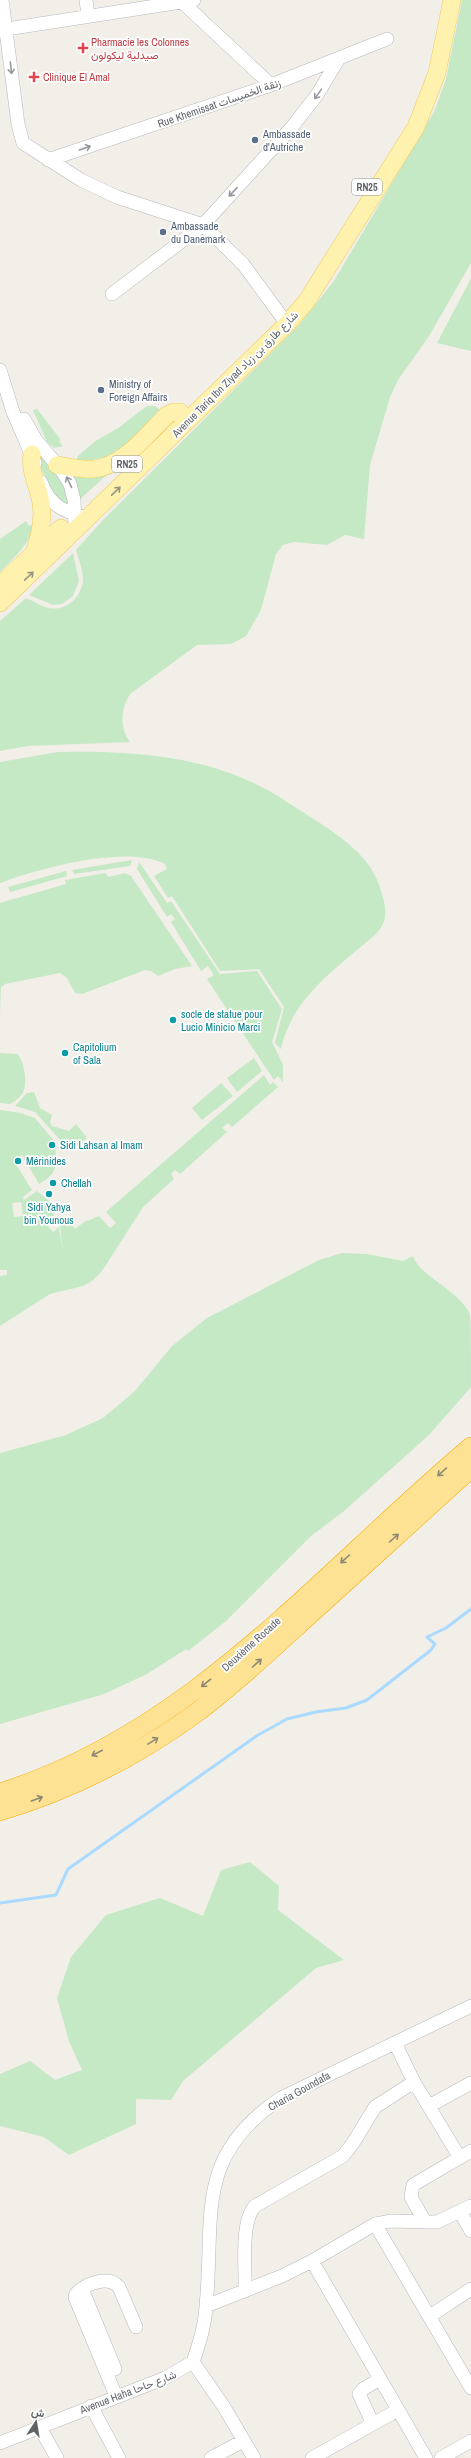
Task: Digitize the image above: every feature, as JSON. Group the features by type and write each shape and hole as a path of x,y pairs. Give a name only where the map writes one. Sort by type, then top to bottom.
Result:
{"highway":[{"name":"Deuxième Rocade","path":"0,1793 81,1761 131,1734 179,1704 223,1669 471,1447"},
{"name":"Deuxième Rocade","path":"0,1811 41,1797 95,1774 146,1746 195,1713 241,1676 471,1468"}],"main road":[{"name":"Avenue Tariq Ibn Ziyad شارع طارق بن زياد","path":"79,521 180,412 283,320 406,123 427,71 441,0"},
{"name":"Avenue Tariq Ibn Ziyad شارع طارق بن زياد","path":"79,521 314,290 416,127 437,73 452,0"},
{"path":"57,465 85,469 109,466 123,458 167,415 173,412 180,412"},
{"path":"32,454 32,473 41,502 42,518 40,535 33,555"},
{"name":"RN25","path":"0,585 33,555 79,521"},
{"name":"RN25","path":"0,603 79,521"}],"street":[{"path":"2,0 3,30 19,135 23,142 48,160 99,190 203,225 243,264 283,320"},
{"path":"86,0 88,16"},
{"path":"3,30 188,1 272,85"},
{"name":"Rue Khemissat زنقة الخميسات","path":"48,160 272,85 387,40"},
{"path":"112,294 203,225 292,127 317,95 338,60"},
{"path":"0,370 9,393 36,440 57,465 70,484 79,521"},
{"path":"9,393 13,412 32,454 50,501 79,521"},
{"name":"Charia Goundafa","path":"193,2362 201,2339 206,2306 210,2201 216,2177 229,2148 242,2130 261,2112 281,2098 471,2006"},
{"path":"395,2043 414,2082 465,2155 418,2181 411,2188 411,2197 425,2222"},
{"path":"245,2291 247,2221 251,2211 256,2206 343,2156 354,2143 375,2107 414,2082"},
{"path":"430,2106 471,2083"},
{"path":"206,2306 245,2291 312,2261 375,2224 390,2221 437,2222 471,2206"},
{"path":"460,2212 471,2231"},
{"path":"375,2224 471,2388"},
{"path":"312,2261 426,2458"},
{"path":"120,2395 79,2293 104,2280 115,2282 119,2287 136,2326"},
{"path":"430,2316 471,2289"},
{"path":"193,2362 224,2407 254,2458"},
{"name":"Avenue Haha شارع حاحا","path":"0,2443 179,2372 193,2362"},
{"path":"373,2424 359,2394 363,2389 380,2379"},
{"path":"91,2406 119,2458"},
{"path":"312,2458 398,2410"},
{"path":"40,2428 57,2458"},
{"path":"212,2458 243,2440"},
{"path":"441,2458 470,2444"}],"green space":[{"path":"462,0 471,0 471,263 429,336 398,380 390,397 370,465 364,539 345,535 327,545 294,542 283,545 276,554 261,610 246,636 231,644 197,645 130,694 122,718 126,737 130,742 28,746 0,751 0,621 26,598 45,607 55,609 61,608 73,601 80,591 83,578 76,550 103,520 300,324 334,281 435,110 446,79"},
{"path":"471,278 471,351 437,343 467,286"},
{"path":"147,406 155,406 162,411 125,446 104,458 77,460 77,457 94,442 118,428"},
{"path":"37,409 61,440 59,441 63,446 54,448 47,442 33,410"},
{"path":"31,442 64,479 69,509 58,502 46,480"},
{"path":"109,473 79,500 71,475"},
{"path":"26,521 29,526 37,522 34,530 17,555 0,572 0,539"},
{"path":"73,553 79,581 73,596 62,604 53,605 29,595"},
{"path":"58,752 106,752 155,756 203,765 227,772 267,790 317,821 346,841 370,867 376,877 384,901 385,918 383,924 375,935 331,972 306,999 295,1014 281,1049 275,1043 284,1007 259,969 220,971 172,896 168,898 154,876 167,869 165,864 149,858 129,856 107,857 60,865 0,883 0,762"},
{"path":"132,860 130,866 74,874 72,870"},
{"path":"139,862 167,903 171,901 220,974 257,971 282,1009 272,1042 283,1065 283,1082 278,1076 274,1080 242,1032 247,1028 243,1023 238,1026 207,979 214,975 208,966 201,971 171,922 175,919 171,914 167,917 137,869"},
{"path":"66,871 67,876 10,892 8,887"},
{"path":"105,873 109,877 125,873 131,876 192,966 175,969 158,976 151,971 145,970 82,994 75,993 67,978 60,973 5,984 1,987 0,1015 0,903 66,884 65,880"},
{"path":"0,1053 17,1054 24,1071 25,1086 23,1092 10,1104 0,1103"},
{"path":"254,1058 262,1071 237,1092 227,1078"},
{"path":"264,1075 270,1085 273,1082 278,1087 232,1127 228,1123 222,1128 227,1132 180,1174 175,1170 171,1174 174,1179 143,1207 102,1271 92,1281 83,1286 50,1294 0,1326 0,1276 7,1275 7,1270 0,1270 0,1110 20,1113 35,1118 54,1141 48,1143 49,1149 55,1148 56,1165 49,1177 39,1184 22,1155 13,1160 32,1190 23,1197 24,1200 37,1191 56,1207 52,1221 47,1225 53,1232 59,1227 63,1253 60,1225 67,1220 75,1229 87,1220 88,1221 99,1216 110,1228 116,1223 106,1212","holes":["21,1202 23,1216 14,1217 12,1203"]},
{"path":"221,1083 233,1096 202,1120 192,1108"},
{"path":"34,1092 40,1108 52,1115 50,1122 52,1126 69,1131 76,1124 87,1138 70,1151 35,1112 15,1106 27,1093"},
{"path":"342,1253 367,1254 403,1261 413,1256 423,1270 449,1290 465,1305 470,1314 471,1387 429,1435 344,1511 311,1536 226,1621 188,1651 186,1649 147,1674 104,1694 0,1724 0,1453 66,1435 103,1418 135,1391 172,1346 207,1318 319,1260"},
{"path":"250,1862 279,1886 278,1910 344,1960 316,1968 183,2081 171,2100 136,2099 136,2124 69,2155 44,2137 0,2126 0,2074 30,2061 55,2080 82,2070 69,2041 57,1998 71,1957 106,1915 160,1898 203,1916 221,1870"}],"waterway":[{"path":"0,1903 56,1895 68,1869 258,1735 287,1719 316,1712 346,1708 367,1700 431,1650 435,1644 427,1637 446,1628 471,1609"}],"place":[{"name":"Pharmacie les Colonnes صيدلية ليكولون","path":"83,48"},
{"name":"Clinique El Amal","path":"34,77"},
{"name":"Ambassade d'Autriche","path":"255,140"},
{"name":"Ambassade du Danemark","path":"163,232"},
{"name":"Ministry of Foreign Affairs","path":"101,390"},
{"name":"socle de statue pour Lucio Minicio Marci","path":"173,1020"},
{"name":"Capitolium of Sala","path":"65,1053"},
{"name":"Sidi Lahsan al Imam","path":"52,1145"},
{"name":"Mérinides","path":"18,1161"},
{"name":"Chellah","path":"53,1183"},
{"name":"Sidi Yahya bin Younous","path":"49,1194"}]}
